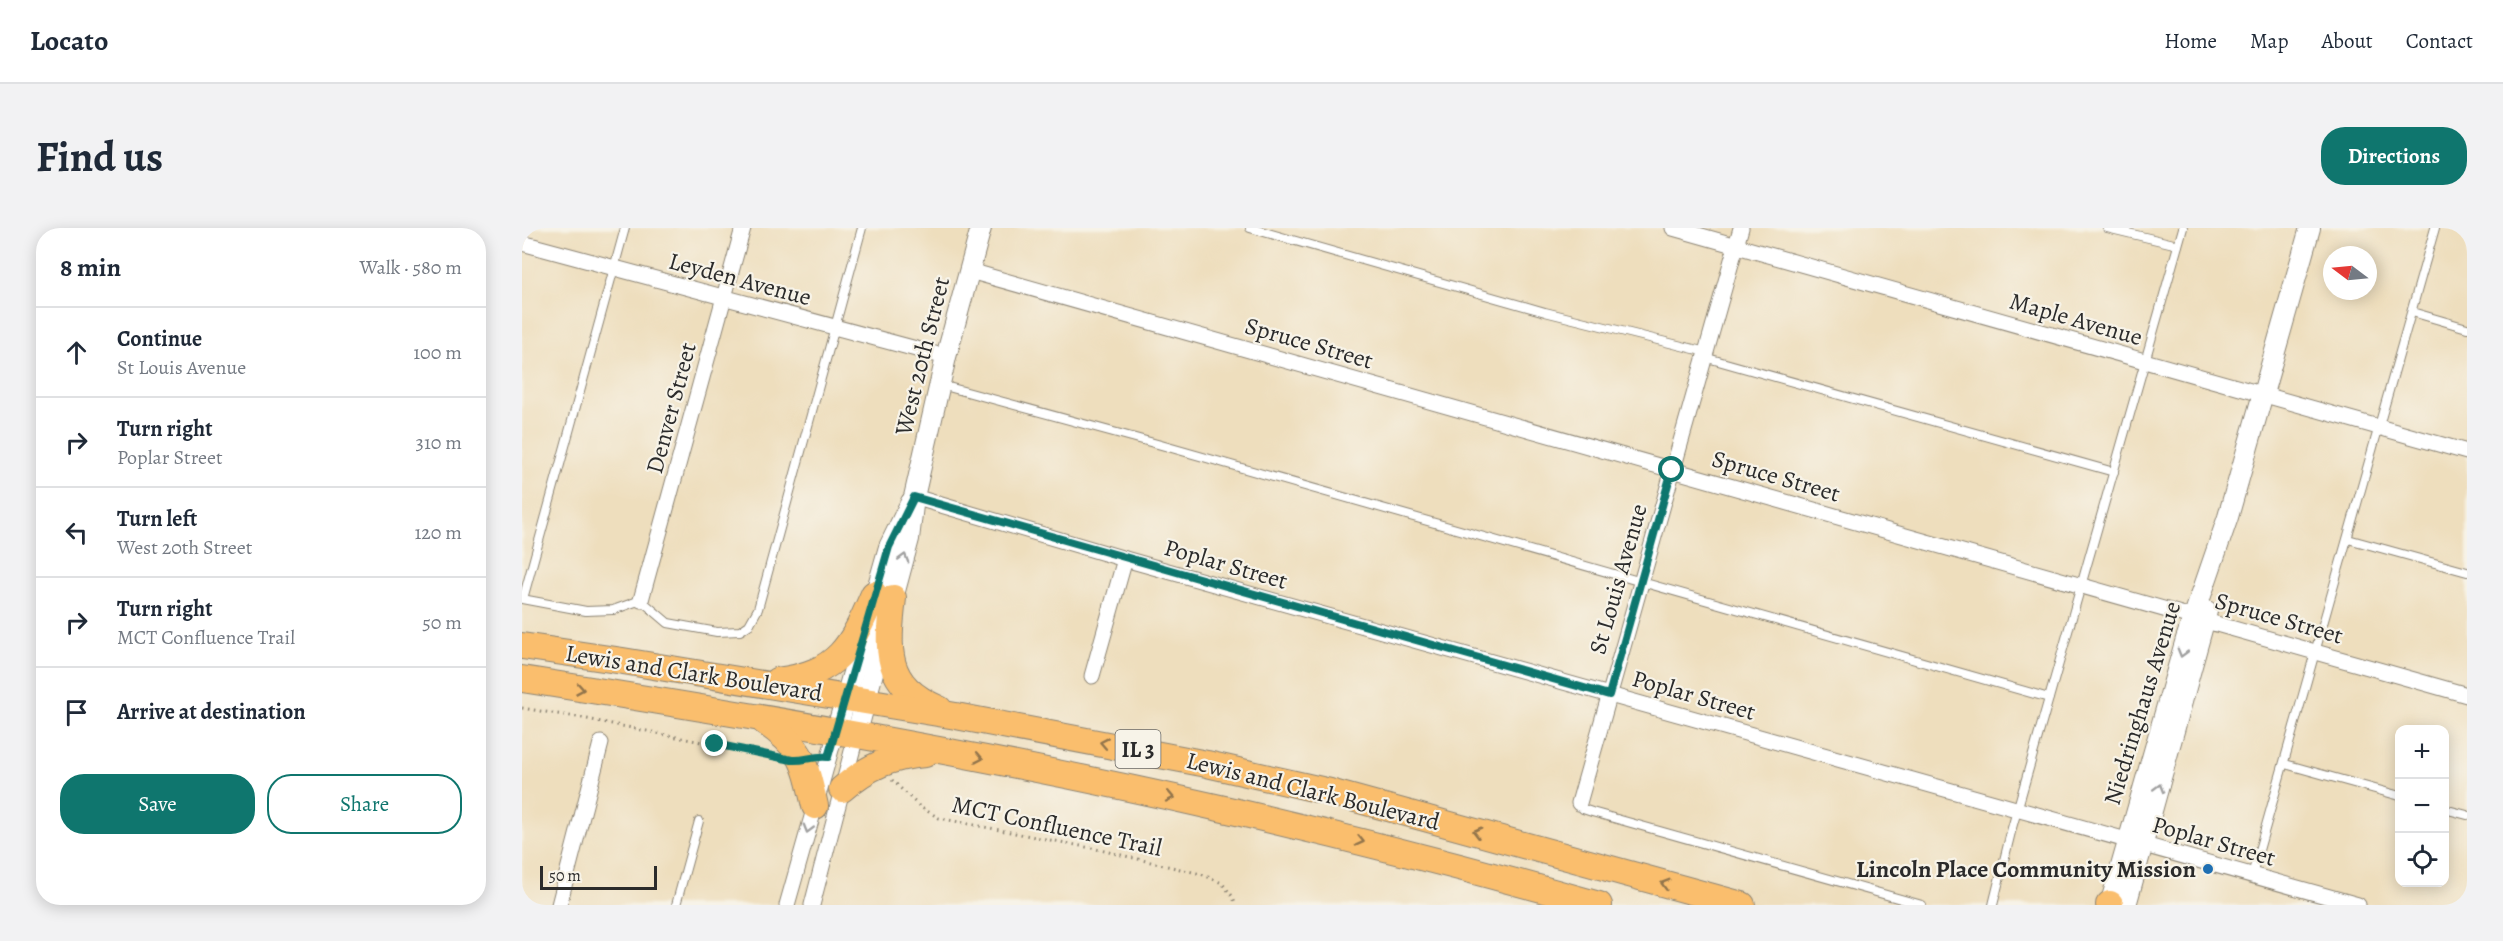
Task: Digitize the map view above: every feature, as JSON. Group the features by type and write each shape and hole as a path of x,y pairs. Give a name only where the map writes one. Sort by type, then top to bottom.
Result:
{"highway":[{"path":"760,683 792,679 832,662 846,650 859,628 884,596"},
{"path":"884,596 891,662 899,679 911,692 929,705 956,716"},
{"name":"Lewis and Clark Boulevard","path":"522,646 956,716 1208,764 1330,792 1742,905"},
{"name":"Lewis and Clark Boulevard","path":"522,679 950,753 1223,808 1375,845 1599,905"},
{"path":"762,720 784,735 804,761 815,806"},
{"path":"842,789 862,771 874,767 915,755 950,753"}],"street":[{"name":"Denver Street","path":"641,600 743,228"},
{"name":"West 20th Street","path":"787,905 815,806 846,734 884,596 889,547 914,497 946,357 981,228"},
{"name":"Maple Avenue","path":"1673,228 2467,452"},
{"name":"St Louis Avenue","path":"1579,803 1741,228"},
{"name":"Niedringhaus Avenue","path":"2114,905 2136,842 2310,228"},
{"name":"Leyden Avenue","path":"522,243 946,357"},
{"name":"Spruce Street","path":"970,271 2467,695"},
{"name":"Poplar Street","path":"914,497 1125,559 2358,905"},
{"path":"1092,676 1125,559"},
{"name":"West 20th Street","path":"812,905 842,789 846,734"},
{"path":"559,905 601,743"}],"lane":[{"path":"625,228 523,599 586,611 613,610 641,600 668,623 717,632 740,631 749,625 758,609 862,228"},
{"path":"1251,228 2114,472"},
{"path":"2106,228 2178,245"},
{"path":"1993,905 2017,809 2183,228"},
{"path":"2252,875 2317,652 2435,228"},
{"path":"2412,312 2467,328"},
{"path":"940,385 1161,445 2049,698"},
{"path":"2348,539 2467,572"},
{"path":"2285,764 2395,795"},
{"path":"1579,803 1583,809 1592,812 1922,905"},
{"path":"2449,810 2467,815"},
{"path":"676,905 699,821"}],"path":[{"path":"522,708 804,761"},
{"name":"MCT Confluence Trail","path":"874,767 890,777 920,807 939,818 1096,849 1201,874 1222,883 1236,905"}],"place":[{"name":"Lincoln Place Community Mission","path":"2208,869"}],"route":[{"path":"715,744 792,760 804,761 816,755 828,757 889,547 914,497 1125,559 1609,695 1672,470"}]}
